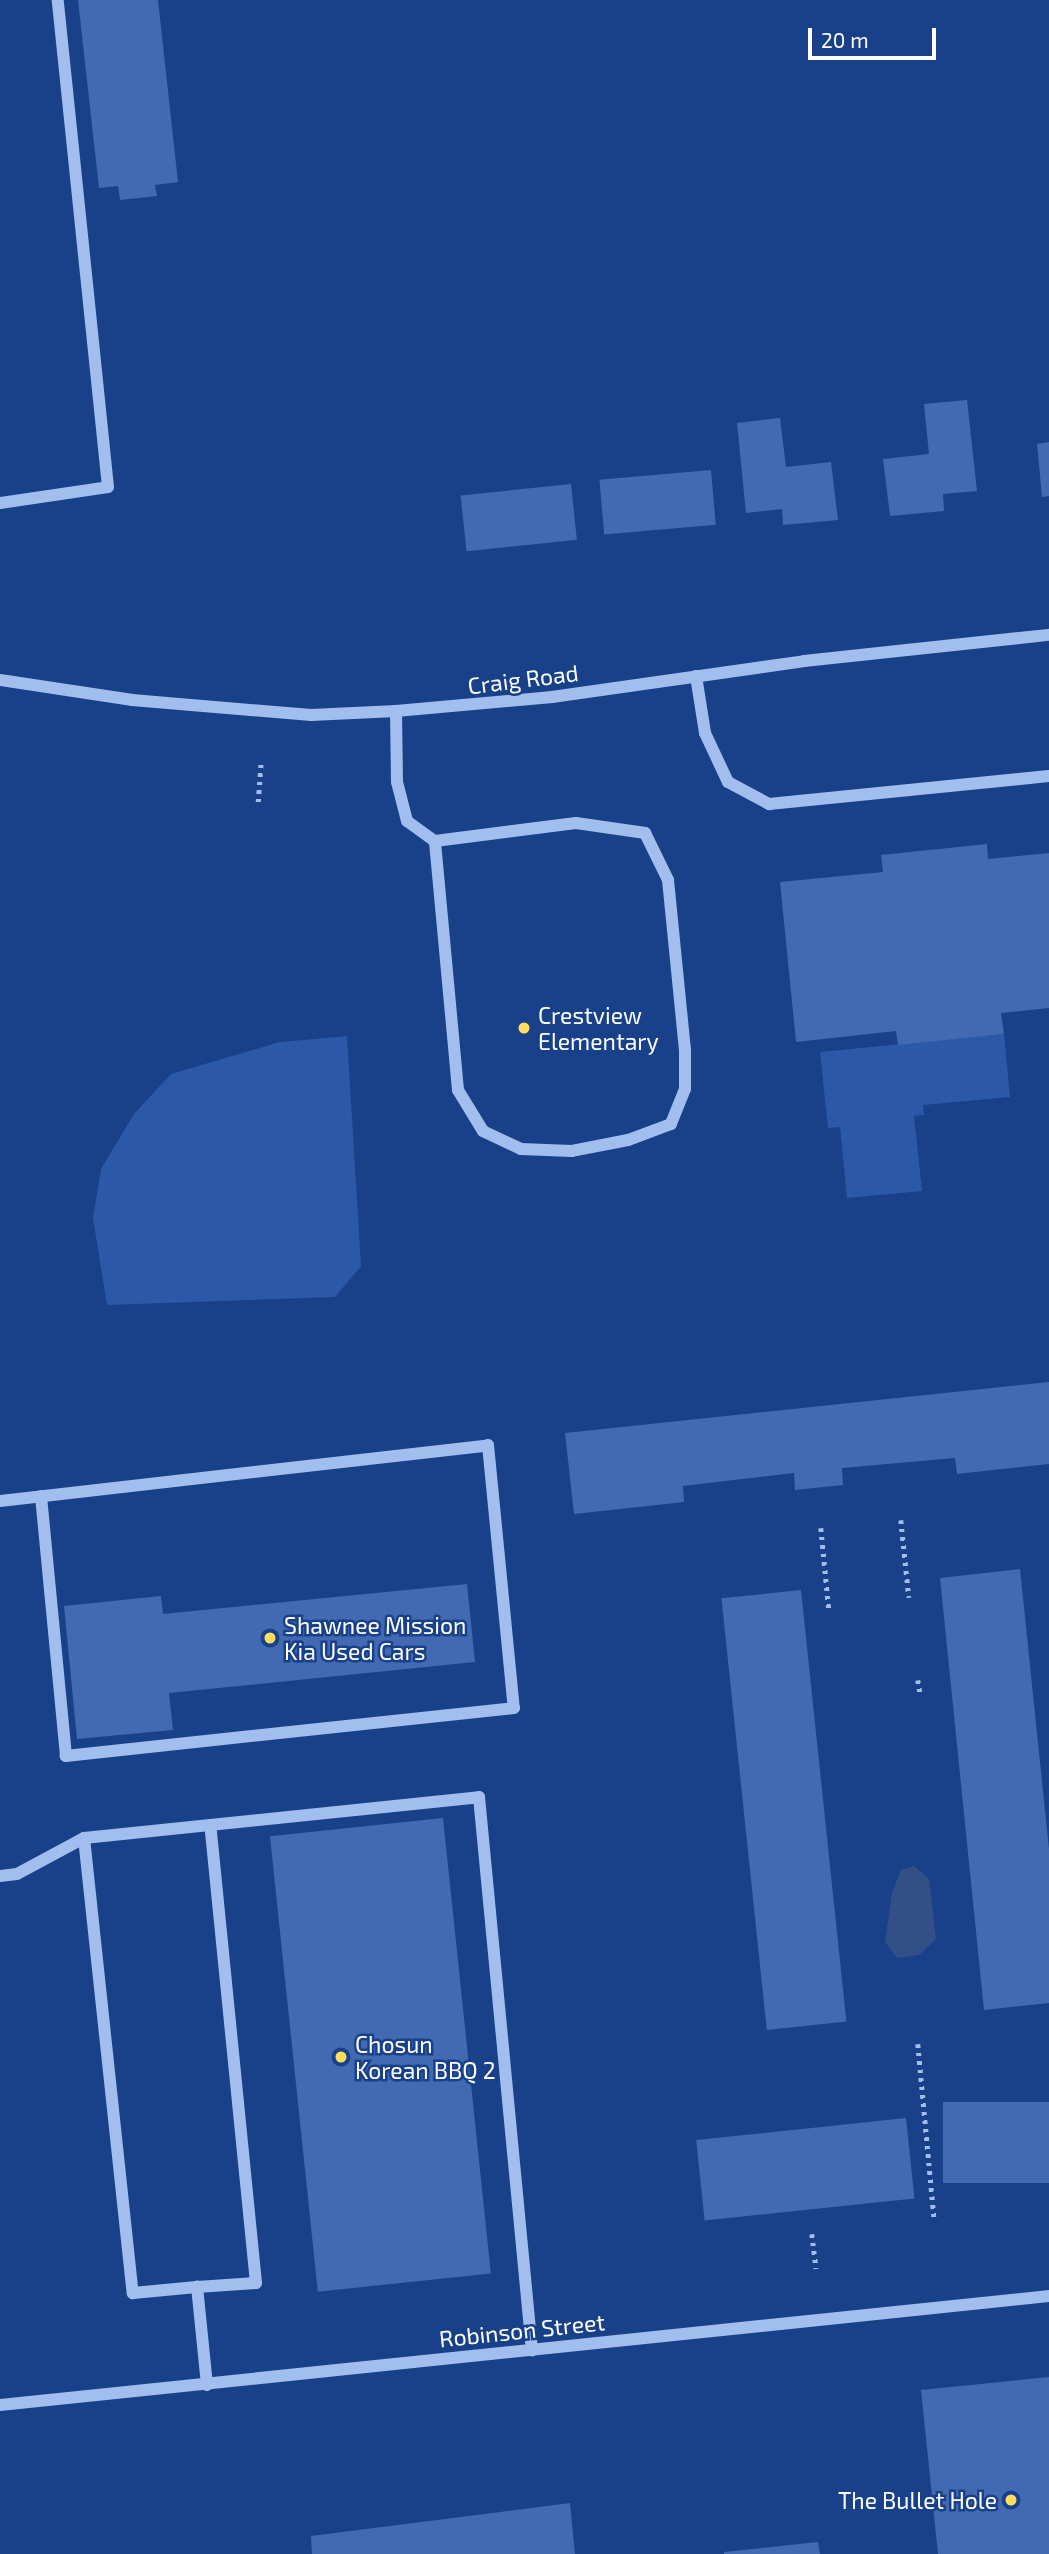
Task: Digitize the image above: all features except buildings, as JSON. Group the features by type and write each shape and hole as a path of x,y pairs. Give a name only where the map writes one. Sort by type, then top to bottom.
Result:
{"street":[{"path":"0,503 108,487 58,0"},
{"name":"Craig Road","path":"0,680 132,699 311,715 396,711 552,697 696,676 1049,635"},
{"path":"696,676 705,733 728,782 769,804 1049,776"},
{"path":"396,711 397,782 407,821 435,841 576,823 645,833 668,880 685,1049 685,1089 671,1124 628,1140 572,1151 521,1149 483,1131 458,1090 435,841"},
{"path":"0,1501 41,1496 488,1446 514,1708 66,1756 41,1496"},
{"path":"0,1876 17,1874 84,1838 479,1797 532,2350"},
{"path":"84,1838 133,2293 256,2283 211,1825"},
{"path":"197,2287 206,2385"},
{"name":"Robinson Street","path":"0,2405 1049,2296"}],"path":[{"path":"258,802 261,761"},
{"path":"901,1520 909,1598"},
{"path":"821,1528 829,1610"},
{"path":"918,1680 920,1693"},
{"path":"918,2044 933,2218"},
{"path":"812,2234 816,2269"}],"shaded area":[{"path":"1004,1034 1010,1097 923,1105 924,1115 914,1116 922,1191 847,1198 840,1127 828,1128 820,1052"},
{"path":"347,1036 361,1266 335,1297 107,1305 93,1218 101,1169 134,1114 171,1074 280,1042"},
{"path":"914,1866 929,1879 936,1939 919,1955 897,1958 885,1942 892,1893 901,1870"}],"place":[{"name":"Crestview Elementary","path":"524,1028"},
{"name":"Shawnee Mission Kia Used Cars","path":"270,1638"},
{"name":"Chosun Korean BBQ 2","path":"341,2057"},
{"name":"The Bullet Hole","path":"1011,2500"}]}
